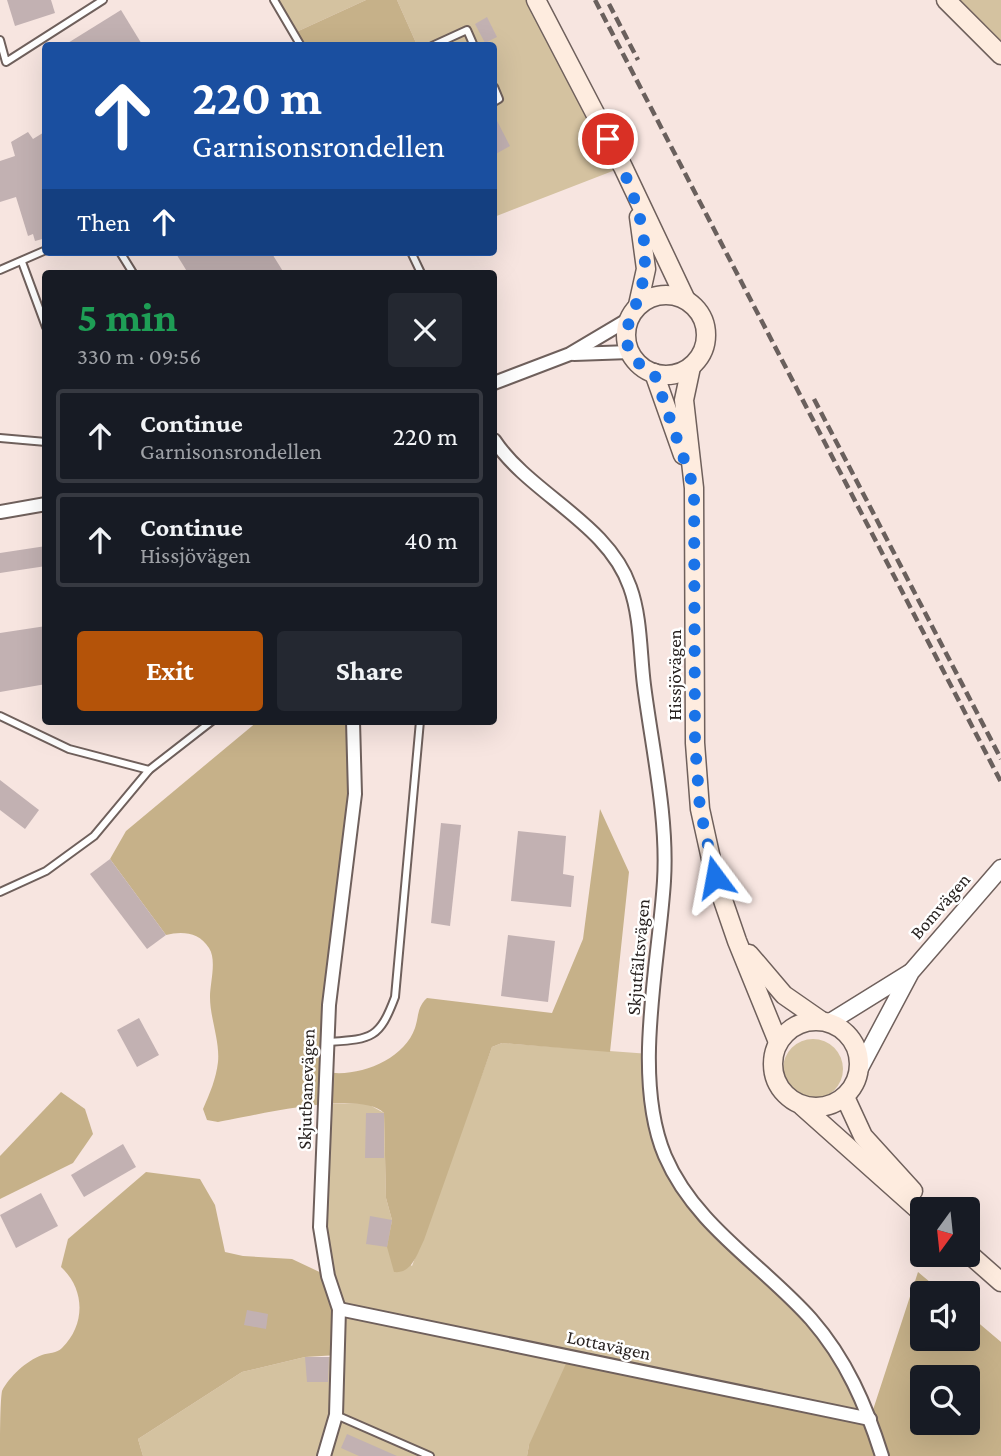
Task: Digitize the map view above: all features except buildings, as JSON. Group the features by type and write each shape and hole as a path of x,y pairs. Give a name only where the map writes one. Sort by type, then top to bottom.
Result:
{"main road":[{"path":"536,0 623,167 685,298 704,319 706,345 691,367 673,375 654,373 641,367 630,352 626,340 646,269 642,227 623,167"},
{"path":"946,0 1001,55"},
{"path":"974,27 1001,48"},
{"path":"634,312 656,296 685,298"},
{"name":"Hissjövägen","path":"691,367 684,400 694,488 695,743 700,809 715,877 737,941 778,1041"},
{"name":"Hissjövägen","path":"654,373 694,488"},
{"name":"Hissjövägen","path":"737,941 784,995 825,1021"},
{"path":"802,1106 820,1108 845,1097 855,1084 860,1068 859,1054 851,1037 825,1021 807,1021 788,1030 778,1041 772,1068 776,1082 786,1097 802,1106 910,1202"},
{"path":"845,1097 863,1136 918,1197"},
{"path":"980,1263 1001,1282"}],"street":[{"path":"497,382 570,354 634,312"},
{"path":"570,354 630,352"},
{"name":"Skjutfältsvägen","path":"497,443 534,483 606,548 630,587 661,821 664,876 649,1041 651,1098 664,1154 682,1189 726,1240 810,1317 837,1352 861,1395 882,1456"},
{"path":"0,512 42,505"},
{"name":"Skjutbanevägen","path":"324,1456 336,1415 339,1309 328,1276 320,1227 327,1042 329,1004 355,794 353,725"},
{"name":"Bomvägen","path":"860,1068 911,972 1001,868"},
{"name":"Bomvägen","path":"825,1021 911,972"},
{"name":"Lottavägen","path":"339,1309 870,1419"}],"lane":[{"path":"0,40 6,62 103,0"},
{"path":"274,0 299,42"},
{"path":"441,42 467,30 472,42"},
{"path":"0,270 42,252"},
{"path":"22,262 42,316"},
{"path":"0,438 42,442"},
{"path":"0,716 69,749 149,771"},
{"path":"0,892 46,871 94,836 149,771 207,725"},
{"path":"327,1042 364,1039 384,1026 395,998 420,725"},
{"path":"336,1415 430,1456"}],"shaded area":[{"path":"274,0 366,0 294,33"},
{"path":"366,0 397,0 416,42 299,42 294,33"},
{"path":"397,0 536,0 623,167 497,216 497,42 416,42"},
{"path":"946,0 1001,0 1001,48"},
{"path":"253,725 353,725 356,746 326,1072 339,1073 378,1064 401,1049 415,1028 420,1008 427,998 552,1013 583,939 600,809 629,872 610,1052 502,1043 492,1047 424,1240 410,1266 400,1272 394,1272 387,1247 392,1220 386,1198 384,1113 372,1106 353,1103 305,1106 218,1122 207,1120 203,1109 214,1080 218,1054 210,1005 213,965 211,953 205,943 195,936 184,933 166,935 110,859 126,831"},
{"path":"813,1039 830,1044 838,1052 843,1069 838,1086 830,1094 813,1099 796,1094 788,1086 783,1069 788,1052 796,1044"},
{"path":"502,1043 650,1054 651,1098 683,1189 810,1317 870,1419 529,1445 527,1456 143,1456 138,1439 242,1372 305,1357 330,1357 320,1227 332,1104 366,1103 384,1113 386,1198 392,1220 388,1247 412,1266 492,1047"},
{"path":"61,1092 85,1109 93,1134 73,1163 0,1199 0,1156"},
{"path":"146,1172 200,1179 215,1205 225,1252 243,1256 292,1259 328,1276 339,1309 338,1355 305,1357 242,1372 138,1439 143,1456 0,1456 2,1391 9,1380 30,1361 62,1348 70,1339 79,1318 80,1307 75,1286 61,1267 68,1239"},
{"path":"918,1272 929,1281 915,1281"},
{"path":"910,1296 910,1351 980,1351 980,1324 1001,1342 1001,1456 527,1456 529,1445 569,1357 870,1419"}],"railway":[{"path":"595,0 1001,782"},
{"path":"609,4 638,60"},
{"path":"814,399 1001,759"}],"route":[{"path":"608,139 623,167 642,227 646,269 638,305 629,318 626,340 630,352 641,367 654,373 694,488 695,743 700,809 715,877"}]}
